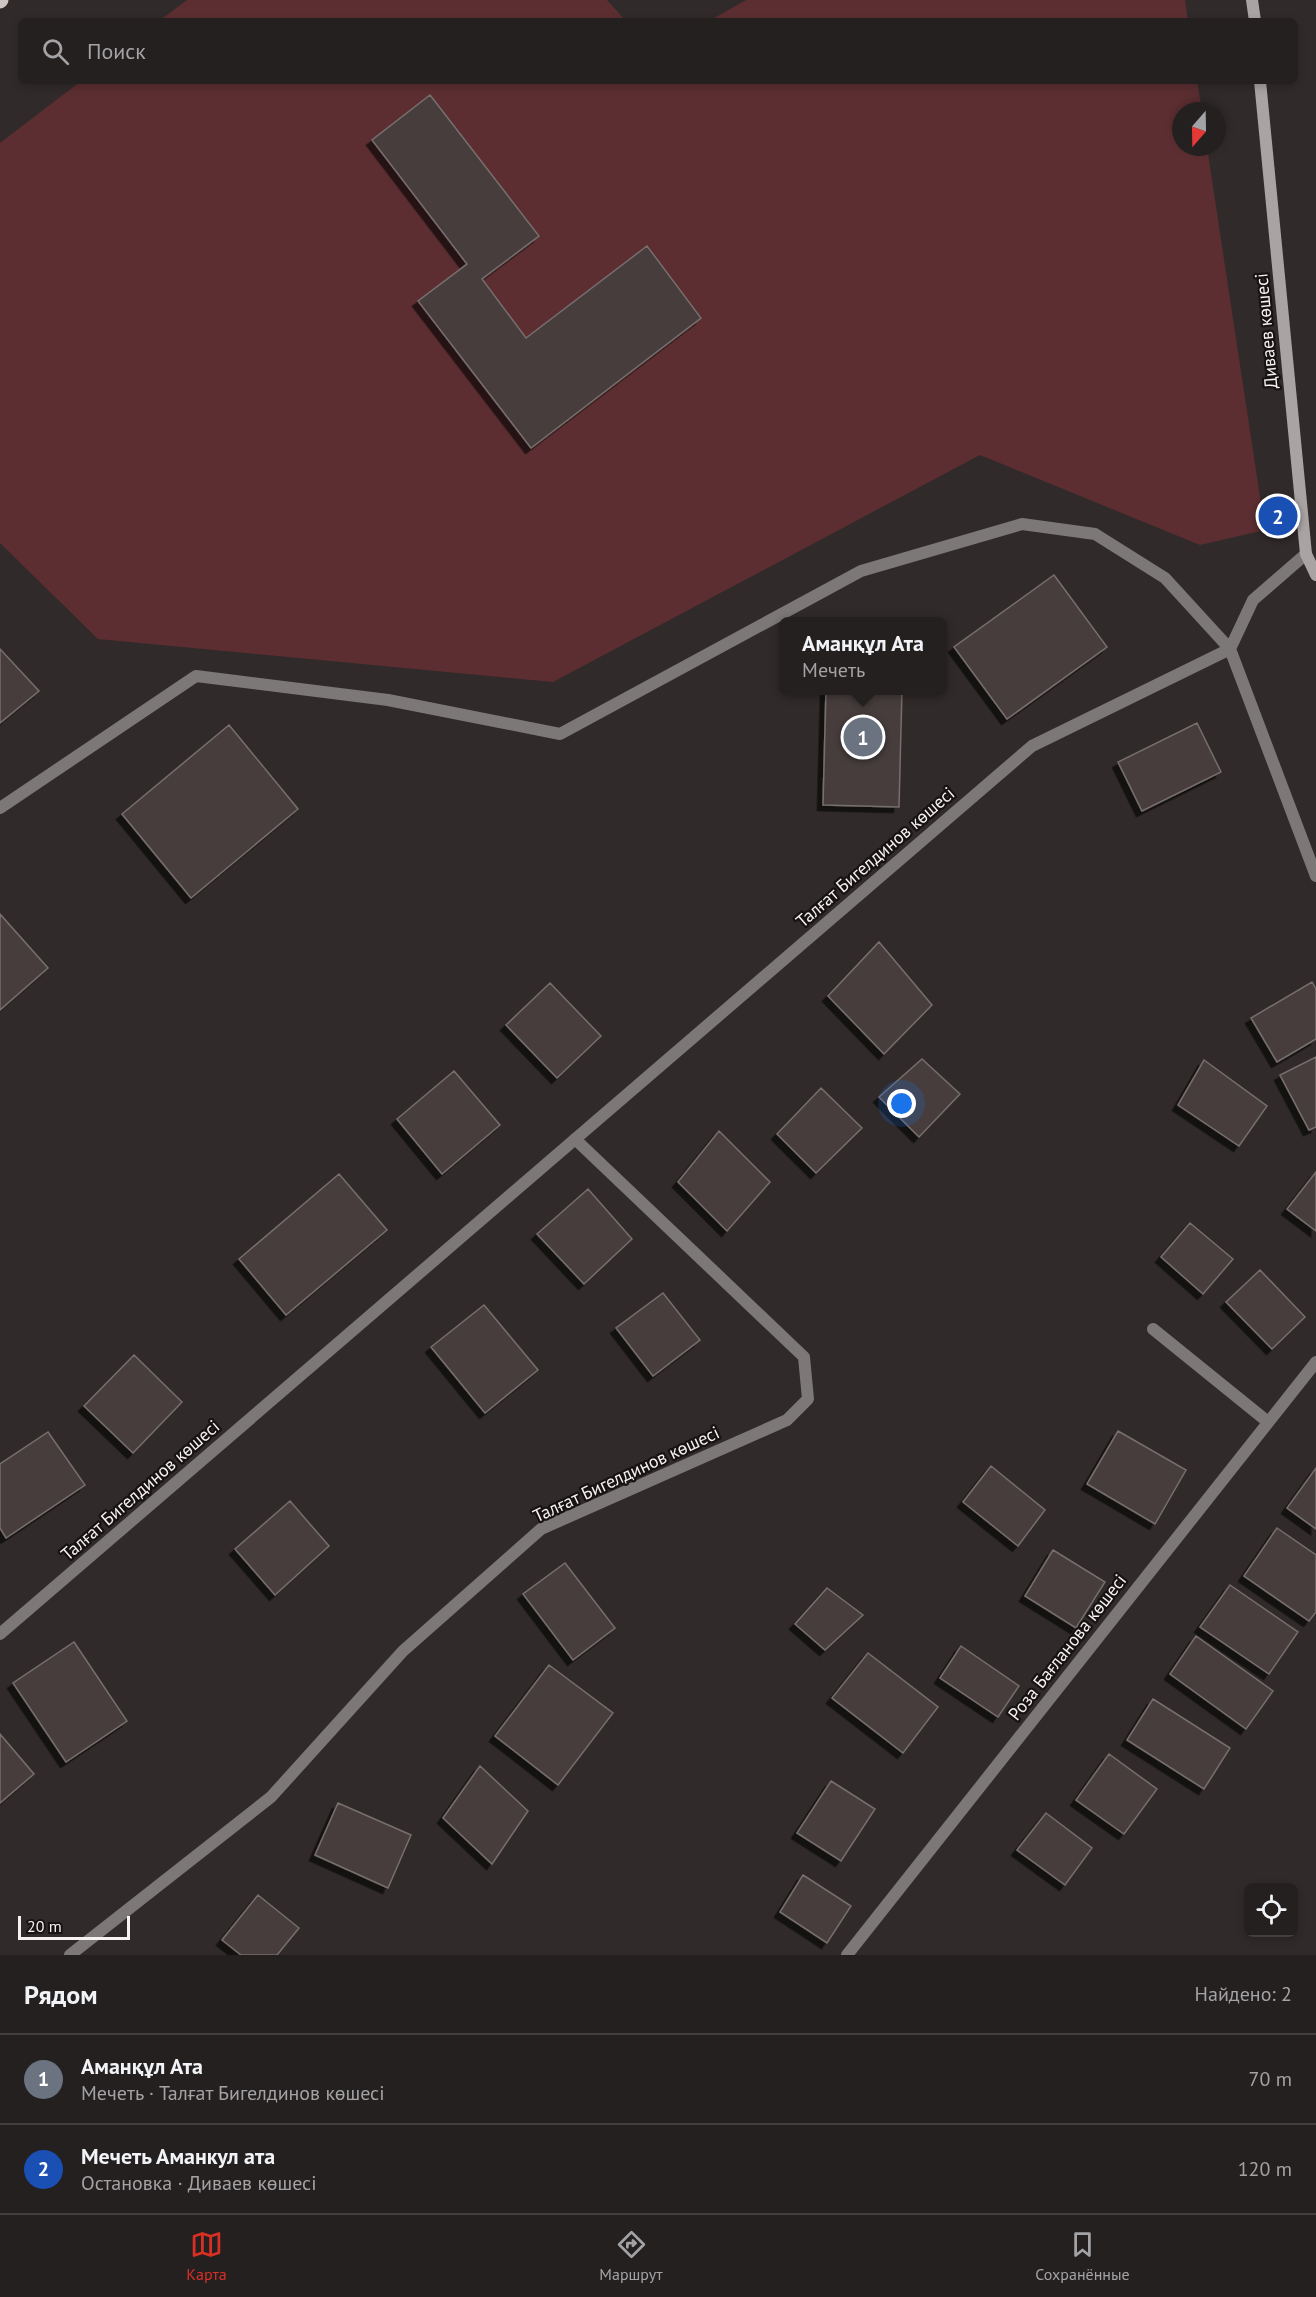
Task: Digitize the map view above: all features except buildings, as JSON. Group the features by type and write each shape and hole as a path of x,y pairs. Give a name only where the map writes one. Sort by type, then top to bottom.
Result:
{"street":[{"path":"1252,0 1254,18"},
{"name":"Диваев көшесі","path":"1260,84 1306,554 1316,576"},
{"path":"0,808 196,676 388,700 560,734 861,571 1022,524 1095,534 1165,578 1230,649 1316,876"},
{"path":"1230,649 1253,600 1306,554"},
{"name":"Талғат Бигелдинов көшесі","path":"0,1634 1032,746 1230,649"},
{"name":"Талғат Бигелдинов көшесі","path":"70,1955 271,1797 403,1652 541,1529 787,1420 808,1399 804,1357 575,1139"},
{"path":"1153,1329 1268,1422"},
{"name":"Роза Бағланова көшесі","path":"847,1955 1316,1362"}],"shaded area":[{"path":"187,0 607,0 623,18 163,18"},
{"path":"746,0 1185,0 1188,18 714,18"},
{"path":"77,84 1198,84 1200,102 1172,102 1172,156 1208,156 1265,530 1200,545 980,455 553,682 98,639 0,543 0,143"}],"place":[{"name":"Мечеть Аманкул ата","path":"1278,516"},
{"name":"Аманқұл Ата","path":"863,737"}]}
